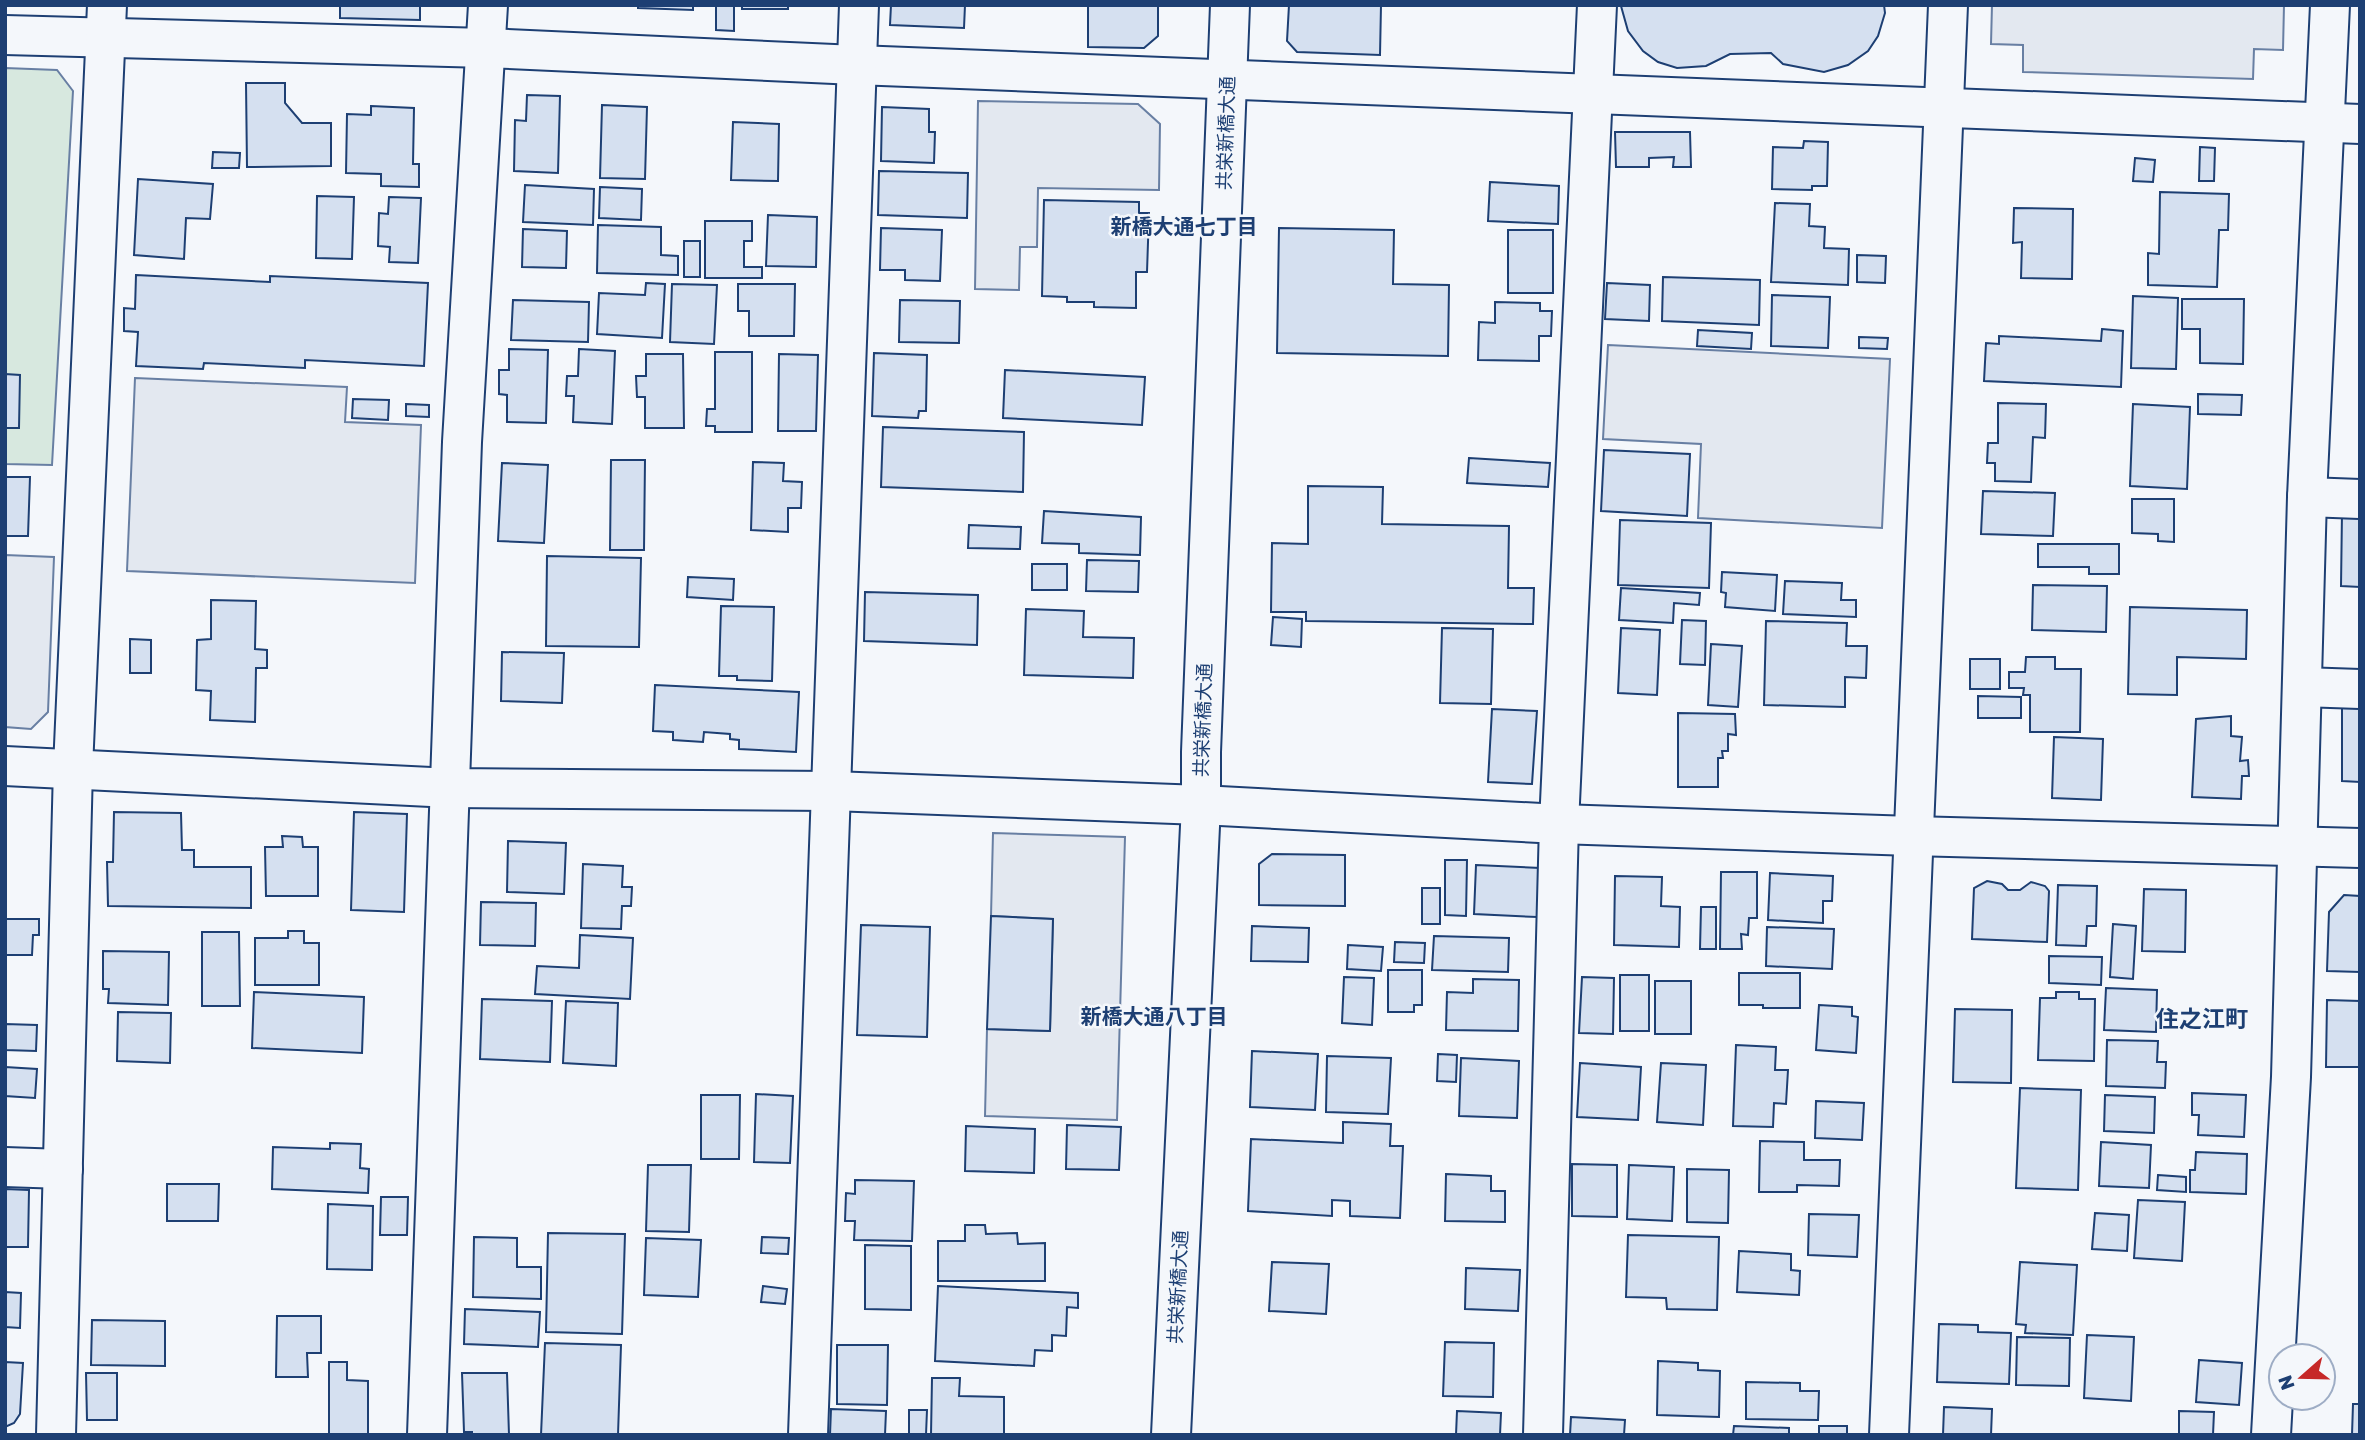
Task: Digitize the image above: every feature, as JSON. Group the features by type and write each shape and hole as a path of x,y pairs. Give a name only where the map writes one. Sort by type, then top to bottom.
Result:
{"street":[{"path":"427,1435 462,442 488,5"},
{"path":"808,1435 859,5"},
{"name":"共栄新橋大通","path":"1171,1435 1201,804 1230,5"},
{"path":"1543,1435 1559,824 1597,5"},
{"path":"1889,1435 1948,5"},
{"path":"2271,1435 2291,1077 2308,497 2343,124 2330,5"},
{"path":"56,1435 73,768 107,22"},
{"path":"5,34 107,22 486,48 856,65 2343,124"},
{"path":"2308,497 2360,499"},
{"path":"2302,687 2360,689"},
{"path":"5,766 451,788 832,791 1201,804 1559,824 2360,848"},
{"path":"5,1167 62,1169"}],"shaded area":[{"path":"1992,5 2284,5 2283,50 2254,49 2253,79 2023,72 2023,45 1991,44"},
{"path":"5,68 57,70 73,91 52,465 5,464"},
{"path":"978,101 1138,104 1160,124 1159,190 1038,188 1037,247 1020,247 1019,290 975,289"},
{"path":"1608,345 1890,359 1882,528 1698,518 1701,444 1603,439"},
{"path":"135,378 347,387 345,422 421,425 415,583 127,571"},
{"path":"5,555 54,557 48,712 31,729 5,727"},
{"path":"993,833 1125,837 1117,1120 985,1116 987,1029 1050,1031 1053,919 991,916"}],"building":[{"path":"340,5 420,5 420,20 340,18"},
{"path":"638,5 693,5 693,10 638,8"},
{"path":"716,5 734,5 734,31 716,30"},
{"path":"742,5 788,5 788,9 742,9"},
{"path":"891,5 965,5 964,28 890,25"},
{"path":"1088,5 1158,5 1158,36 1144,48 1088,47"},
{"path":"1289,5 1381,5 1380,55 1297,52 1287,41"},
{"path":"1884,5 1885,13 1878,36 1868,51 1848,65 1824,72 1783,64 1771,53 1730,54 1706,66 1677,68 1658,62 1643,51 1628,31 1621,6"},
{"path":"246,83 285,83 285,103 302,123 331,123 331,166 247,167"},
{"path":"527,95 560,96 558,173 514,171 515,120 526,121"},
{"path":"602,105 647,107 645,179 600,178"},
{"path":"371,106 414,108 413,164 419,164 419,187 381,186 381,174 346,173 347,114 371,115"},
{"path":"882,107 929,109 929,132 935,132 934,163 881,161"},
{"path":"733,122 779,124 778,181 731,180"},
{"path":"1615,132 1690,132 1691,167 1673,167 1674,157 1649,158 1649,167 1616,167"},
{"path":"1804,141 1828,142 1827,186 1812,186 1812,190 1772,189 1773,147 1803,148"},
{"path":"2200,147 2215,148 2214,181 2199,181"},
{"path":"213,152 240,153 239,168 212,168"},
{"path":"2135,158 2155,160 2153,182 2133,181"},
{"path":"879,171 968,173 967,218 878,215"},
{"path":"138,179 213,184 210,219 186,218 184,259 134,255"},
{"path":"1490,182 1559,186 1558,224 1488,221"},
{"path":"525,185 594,189 593,225 523,222"},
{"path":"600,187 642,189 641,220 599,218"},
{"path":"2160,192 2229,194 2228,230 2219,230 2217,287 2148,285 2148,253 2159,254"},
{"path":"317,196 354,197 352,259 316,258"},
{"path":"389,197 421,198 418,263 389,262 390,247 378,246 379,213 388,214"},
{"path":"1044,200 1139,202 1139,213 1149,213 1147,272 1136,272 1136,308 1094,307 1094,302 1067,302 1067,297 1042,296"},
{"path":"1775,203 1810,204 1809,226 1825,227 1824,248 1849,249 1848,285 1771,282"},
{"path":"2014,208 2073,209 2072,279 2021,278 2022,242 2013,243"},
{"path":"768,215 817,217 816,267 766,266"},
{"path":"705,221 752,221 752,241 744,241 744,267 762,267 762,278 705,278"},
{"path":"598,225 661,227 661,255 678,256 678,275 597,273"},
{"path":"881,228 942,230 940,281 905,280 905,270 880,270"},
{"path":"1279,228 1394,230 1393,284 1449,285 1448,356 1277,353"},
{"path":"523,229 567,231 566,268 522,267"},
{"path":"1508,230 1553,230 1553,293 1508,293"},
{"path":"684,241 700,241 700,277 684,277"},
{"path":"1857,255 1886,256 1885,283 1857,282"},
{"path":"136,275 270,282 270,276 428,283 424,366 305,360 305,368 204,363 203,369 136,366 138,332 124,331 124,308 135,309"},
{"path":"1663,277 1760,280 1759,325 1662,321"},
{"path":"646,283 665,284 662,338 597,334 599,293 645,295"},
{"path":"1607,283 1650,285 1649,321 1605,319"},
{"path":"672,284 717,285 714,344 670,342"},
{"path":"738,284 795,284 794,336 749,336 749,311 738,311"},
{"path":"1772,295 1830,297 1828,348 1771,346"},
{"path":"2133,296 2178,298 2176,369 2131,368"},
{"path":"2182,299 2244,299 2243,364 2200,363 2200,329 2182,329"},
{"path":"513,300 589,302 588,342 511,340"},
{"path":"900,300 960,301 959,343 899,342"},
{"path":"1495,302 1540,303 1540,311 1552,311 1551,336 1539,336 1539,361 1478,360 1479,322 1495,323"},
{"path":"2102,329 2123,331 2121,387 1984,381 1986,343 1999,344 1999,336 2101,341"},
{"path":"1698,330 1752,333 1751,349 1697,346"},
{"path":"1859,337 1888,338 1887,349 1859,348"},
{"path":"509,349 548,350 546,423 507,422 507,395 499,394 499,370 509,370"},
{"path":"579,349 615,351 612,424 573,422 574,396 566,396 567,376 578,376"},
{"path":"715,352 752,352 752,432 715,432 715,426 706,426 707,409 715,409"},
{"path":"874,353 927,355 926,411 919,411 918,418 872,416"},
{"path":"646,354 683,354 684,428 645,428 645,397 637,397 636,376 646,376"},
{"path":"779,354 818,355 816,431 778,431"},
{"path":"1005,370 1145,377 1142,425 1003,418"},
{"path":"5,374 20,375 19,428 5,428"},
{"path":"2198,394 2242,395 2241,415 2198,414"},
{"path":"353,399 389,400 388,420 352,418"},
{"path":"1998,403 2046,404 2045,438 2033,437 2031,482 1995,481 1995,463 1987,463 1988,443 1998,443"},
{"path":"406,404 429,405 429,417 406,416"},
{"path":"2133,404 2190,407 2187,489 2130,486"},
{"path":"883,427 1024,432 1023,492 881,487"},
{"path":"1604,450 1690,454 1687,516 1601,511"},
{"path":"1469,458 1550,463 1548,487 1467,483"},
{"path":"611,460 645,460 644,550 610,550"},
{"path":"753,462 784,463 783,481 802,482 801,508 788,508 788,532 751,530"},
{"path":"502,463 548,465 544,543 498,541"},
{"path":"5,477 30,477 28,536 5,536"},
{"path":"1308,486 1383,487 1382,524 1509,526 1508,588 1534,588 1533,624 1306,621 1306,612 1271,612 1272,543 1308,544"},
{"path":"1983,491 2055,493 2053,536 1981,534"},
{"path":"2132,499 2174,499 2174,542 2158,541 2158,534 2132,533"},
{"path":"1044,511 1141,517 1140,555 1079,553 1079,544 1042,543"},
{"path":"2342,512 2360,513 2360,587 2341,586"},
{"path":"1620,520 1711,523 1709,588 1618,585"},
{"path":"969,525 1021,527 1020,549 968,548"},
{"path":"2038,544 2119,544 2119,574 2089,574 2089,567 2038,567"},
{"path":"547,556 641,558 639,647 546,646"},
{"path":"1087,560 1139,561 1138,592 1086,591"},
{"path":"1032,564 1067,564 1067,590 1032,590"},
{"path":"1722,572 1777,575 1775,611 1725,607 1726,593 1721,592"},
{"path":"688,577 734,579 733,600 687,597"},
{"path":"1785,581 1842,583 1841,600 1856,600 1856,617 1783,614"},
{"path":"2033,585 2107,586 2106,632 2032,630"},
{"path":"1621,588 1700,593 1699,605 1674,603 1673,623 1619,620"},
{"path":"865,592 978,595 977,645 864,641"},
{"path":"211,600 256,601 255,649 267,650 267,668 256,668 255,722 210,720 211,691 196,690 197,640 211,639"},
{"path":"721,606 774,607 772,681 737,680 737,676 719,676"},
{"path":"2130,607 2247,610 2246,659 2177,657 2177,695 2128,694"},
{"path":"1026,609 1084,611 1083,637 1134,638 1133,678 1024,675"},
{"path":"1273,617 1302,619 1301,647 1271,645"},
{"path":"1682,620 1706,621 1705,665 1680,664"},
{"path":"1766,621 1847,623 1846,646 1867,646 1866,678 1845,677 1845,707 1764,705"},
{"path":"1442,628 1493,629 1491,704 1440,703"},
{"path":"1621,628 1660,630 1657,695 1618,693"},
{"path":"130,639 151,640 151,673 130,673"},
{"path":"1711,644 1742,646 1738,707 1708,705"},
{"path":"502,652 564,653 562,703 501,701"},
{"path":"2026,657 2055,657 2055,669 2081,669 2080,732 2030,732 2030,695 2023,695 2024,688 2009,688 2009,672 2025,672"},
{"path":"1970,659 2000,659 2000,689 1970,689"},
{"path":"655,685 799,692 796,752 739,749 739,740 730,739 730,734 704,732 703,742 673,740 673,732 653,731"},
{"path":"1978,696 2021,697 2021,718 1978,718"},
{"path":"2342,706 2360,706 2360,782 2342,781"},
{"path":"1492,709 1537,711 1532,784 1488,782"},
{"path":"1678,713 1735,714 1736,735 1728,734 1728,751 1722,751 1723,758 1718,758 1718,787 1678,787"},
{"path":"2231,716 2231,736 2242,737 2240,761 2248,760 2249,776 2242,776 2241,799 2192,797 2196,719"},
{"path":"2054,737 2103,739 2101,800 2052,798"},
{"path":"114,812 181,813 182,850 194,850 194,867 251,867 251,908 108,906 107,862 113,862"},
{"path":"354,812 407,814 404,912 351,910"},
{"path":"282,836 302,837 303,847 318,847 318,896 266,896 265,847 283,847"},
{"path":"508,841 566,843 564,894 507,892"},
{"path":"1272,854 1345,855 1345,906 1259,905 1259,864"},
{"path":"1445,860 1467,860 1466,916 1445,915"},
{"path":"583,864 623,866 622,887 632,887 631,906 622,906 621,929 581,928"},
{"path":"1476,865 1540,868 1537,917 1474,914"},
{"path":"1721,872 1757,872 1757,918 1749,918 1748,935 1741,934 1742,949 1720,949"},
{"path":"1770,873 1833,876 1832,901 1823,901 1823,923 1768,920"},
{"path":"1615,876 1662,877 1661,906 1680,907 1679,947 1614,945"},
{"path":"1987,881 2002,884 2008,890 2020,890 2031,882 2045,886 2049,891 2047,942 1972,939 1974,888"},
{"path":"2058,885 2097,886 2096,926 2087,926 2086,946 2056,945"},
{"path":"1422,888 1440,888 1440,924 1422,924"},
{"path":"2144,889 2186,890 2185,952 2142,951"},
{"path":"2344,895 2360,896 2360,972 2327,971 2329,912"},
{"path":"481,902 536,903 535,946 480,945"},
{"path":"1701,907 1716,907 1716,949 1700,949"},
{"path":"991,916 1053,919 1050,1031 987,1029"},
{"path":"5,919 39,919 39,935 33,935 32,955 5,955"},
{"path":"2113,924 2136,926 2133,979 2110,977"},
{"path":"861,925 930,927 927,1037 857,1035"},
{"path":"1252,926 1309,928 1308,962 1251,961"},
{"path":"1767,927 1834,929 1832,969 1766,966"},
{"path":"288,931 304,931 304,943 319,943 319,985 255,985 255,938 288,938"},
{"path":"202,932 239,932 240,1006 202,1006"},
{"path":"580,935 633,938 630,999 535,994 537,966 579,968"},
{"path":"1434,936 1509,938 1508,972 1432,970"},
{"path":"1395,942 1425,943 1424,963 1394,962"},
{"path":"1348,945 1383,947 1381,971 1347,969"},
{"path":"103,951 169,952 168,1005 108,1003 109,989 103,989"},
{"path":"2049,956 2102,957 2101,985 2049,983"},
{"path":"1388,970 1422,970 1422,1005 1414,1005 1414,1012 1388,1012"},
{"path":"1739,973 1800,973 1800,1008 1739,1005"},
{"path":"1620,975 1649,975 1649,1031 1620,1031"},
{"path":"1344,977 1374,978 1372,1025 1342,1023"},
{"path":"1582,977 1614,978 1613,1034 1579,1033"},
{"path":"1473,979 1519,980 1518,1031 1446,1030 1447,992 1473,993"},
{"path":"1655,981 1691,981 1691,1034 1655,1034"},
{"path":"2106,988 2157,990 2156,1032 2104,1030"},
{"path":"254,992 364,997 362,1053 252,1048"},
{"path":"2056,992 2079,992 2079,999 2095,999 2094,1061 2038,1060 2040,998 2056,998"},
{"path":"482,999 552,1001 550,1062 480,1059"},
{"path":"2327,1000 2360,1001 2360,1067 2326,1067"},
{"path":"566,1001 618,1003 616,1066 563,1063"},
{"path":"1819,1005 1852,1007 1852,1016 1858,1017 1856,1053 1816,1050"},
{"path":"1955,1009 2012,1010 2011,1083 1953,1082"},
{"path":"118,1012 171,1013 170,1063 117,1061"},
{"path":"5,1024 37,1025 36,1051 5,1050"},
{"path":"2107,1040 2158,1041 2157,1062 2166,1062 2165,1088 2106,1086"},
{"path":"1736,1045 1776,1047 1775,1070 1788,1070 1786,1104 1774,1103 1773,1127 1733,1126"},
{"path":"1252,1051 1318,1054 1315,1110 1250,1107"},
{"path":"1438,1054 1457,1055 1456,1082 1437,1081"},
{"path":"1327,1056 1391,1058 1388,1114 1326,1112"},
{"path":"1461,1058 1519,1061 1517,1118 1459,1116"},
{"path":"1580,1063 1641,1067 1638,1120 1577,1117"},
{"path":"1661,1063 1706,1065 1703,1125 1657,1122"},
{"path":"5,1067 37,1069 35,1098 5,1096"},
{"path":"2020,1088 2081,1090 2078,1190 2016,1188"},
{"path":"2192,1093 2246,1095 2244,1137 2198,1135 2199,1115 2192,1115"},
{"path":"756,1094 793,1096 790,1163 754,1162"},
{"path":"701,1095 740,1095 739,1159 701,1159"},
{"path":"2105,1095 2155,1097 2154,1133 2104,1131"},
{"path":"1816,1101 1864,1103 1862,1140 1815,1138"},
{"path":"1343,1122 1391,1124 1390,1146 1403,1146 1400,1218 1350,1216 1350,1201 1332,1200 1332,1216 1248,1211 1251,1139 1343,1143"},
{"path":"1067,1125 1121,1127 1119,1170 1066,1169"},
{"path":"966,1126 1035,1129 1034,1173 965,1171"},
{"path":"1760,1141 1804,1142 1804,1160 1840,1160 1839,1186 1797,1185 1797,1192 1759,1192"},
{"path":"2101,1142 2151,1145 2149,1188 2099,1186"},
{"path":"330,1143 361,1144 360,1168 369,1169 368,1193 272,1189 273,1147 330,1149"},
{"path":"2196,1152 2247,1154 2246,1194 2190,1192 2190,1170 2195,1170"},
{"path":"1572,1164 1617,1165 1617,1217 1572,1216"},
{"path":"648,1165 691,1165 689,1232 646,1231"},
{"path":"1629,1165 1674,1167 1672,1221 1627,1219"},
{"path":"1687,1169 1729,1170 1728,1223 1687,1222"},
{"path":"1446,1174 1491,1176 1491,1191 1505,1191 1505,1222 1445,1221"},
{"path":"2158,1175 2186,1177 2186,1192 2157,1190"},
{"path":"855,1180 914,1181 912,1241 854,1240 855,1221 845,1221 846,1193 855,1194"},
{"path":"167,1184 219,1184 218,1221 167,1221"},
{"path":"5,1189 29,1190 28,1247 5,1247"},
{"path":"381,1197 408,1197 407,1235 380,1235"},
{"path":"2138,1200 2185,1202 2182,1261 2134,1258"},
{"path":"328,1204 373,1206 372,1270 327,1269"},
{"path":"2095,1213 2129,1215 2127,1251 2092,1249"},
{"path":"1809,1214 1859,1215 1857,1257 1808,1255"},
{"path":"965,1225 985,1225 986,1234 1017,1233 1018,1244 1045,1243 1045,1281 938,1281 938,1241 965,1241"},
{"path":"548,1233 625,1234 622,1334 546,1332"},
{"path":"1628,1235 1719,1237 1717,1310 1667,1309 1666,1298 1626,1297"},
{"path":"474,1237 517,1238 517,1267 541,1267 541,1299 473,1297"},
{"path":"762,1237 789,1238 788,1254 761,1253"},
{"path":"646,1238 701,1240 698,1297 644,1295"},
{"path":"865,1245 911,1246 911,1310 865,1309"},
{"path":"1739,1251 1791,1254 1791,1270 1800,1271 1799,1295 1737,1292"},
{"path":"1272,1262 1329,1264 1326,1314 1269,1311"},
{"path":"2020,1262 2077,1265 2073,1335 2025,1333 2026,1325 2016,1324"},
{"path":"1466,1268 1520,1270 1518,1311 1465,1309"},
{"path":"763,1286 787,1289 785,1304 761,1302"},
{"path":"938,1286 1078,1293 1078,1308 1067,1307 1066,1336 1052,1335 1052,1351 1035,1350 1034,1366 935,1361"},
{"path":"5,1292 21,1293 20,1328 5,1327"},
{"path":"465,1309 540,1312 538,1347 464,1344"},
{"path":"277,1316 321,1316 321,1353 307,1353 308,1377 276,1377"},
{"path":"92,1320 165,1321 165,1366 91,1365"},
{"path":"1939,1324 1978,1325 1978,1332 2011,1333 2009,1384 1937,1382"},
{"path":"2087,1335 2134,1337 2131,1401 2084,1398"},
{"path":"2017,1337 2070,1338 2069,1386 2016,1385"},
{"path":"1445,1342 1494,1343 1493,1397 1443,1396"},
{"path":"545,1343 621,1345 618,1435 541,1435"},
{"path":"837,1345 888,1345 887,1405 837,1404"},
{"path":"2199,1360 2242,1363 2239,1405 2196,1402"},
{"path":"1658,1361 1698,1363 1698,1370 1720,1371 1719,1417 1657,1415"},
{"path":"5,1362 23,1363 20,1414 14,1423 5,1427"},
{"path":"329,1362 347,1362 347,1380 368,1381 368,1435 329,1435"},
{"path":"86,1373 117,1373 117,1420 87,1420"},
{"path":"462,1373 507,1373 509,1435 472,1435 472,1432 464,1432"},
{"path":"932,1378 960,1378 959,1396 1004,1397 1004,1435 931,1435"},
{"path":"1746,1382 1800,1383 1800,1391 1819,1391 1818,1420 1746,1419"},
{"path":"2353,1404 2360,1404 2360,1435 2352,1435"},
{"path":"1944,1407 1992,1409 1991,1435 1943,1435"},
{"path":"831,1409 886,1411 885,1435 830,1435"},
{"path":"909,1410 927,1410 926,1435 909,1435"},
{"path":"1457,1411 1501,1413 1500,1435 1456,1435"},
{"path":"2179,1411 2214,1412 2213,1435 2179,1435"},
{"path":"1571,1417 1625,1420 1624,1435 1570,1435"},
{"path":"1734,1426 1789,1428 1789,1435 1733,1435"},
{"path":"1819,1426 1847,1426 1847,1435 1819,1435"}],"district":[{"name":"新橋大通七丁目","path":"1184,226"},
{"name":"新橋大通八丁目","path":"1154,1016"},
{"name":"住之江町","path":"2202,1019"}]}
